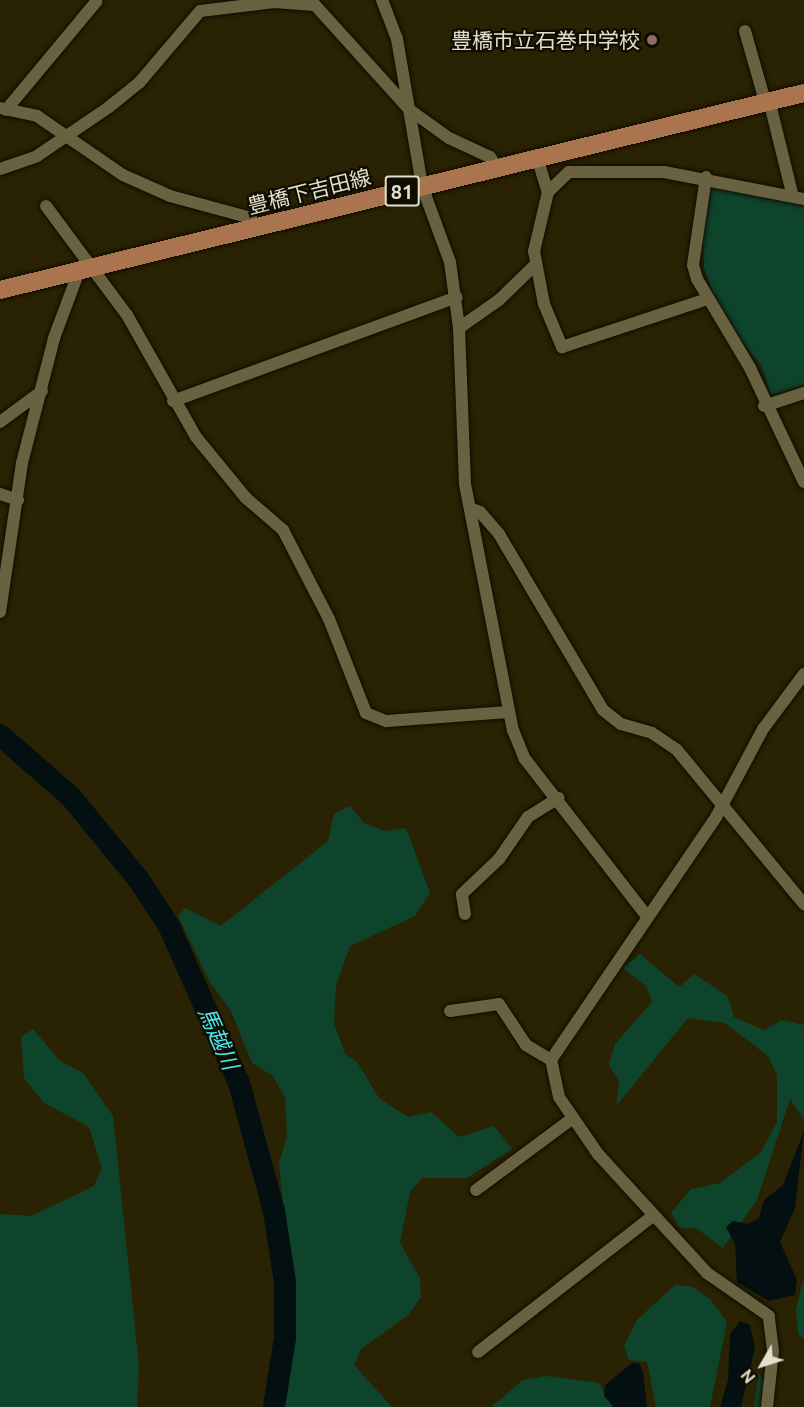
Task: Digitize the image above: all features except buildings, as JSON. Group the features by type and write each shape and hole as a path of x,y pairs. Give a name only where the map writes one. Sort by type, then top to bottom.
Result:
{"main road":[{"name":"豊橋下吉田線","path":"0,290 767,100 804,93"}],"street":[{"path":"382,0 397,39 422,186 450,262 457,297 462,458 509,712 525,759 559,798 594,854 647,916"},
{"path":"96,2 3,109 37,116 70,135 123,175 170,196 251,218 255,228"},
{"path":"0,169 70,135 139,83 200,11 219,3 315,4 410,110 449,138 490,157 497,167"},
{"path":"745,31 767,100 792,193"},
{"path":"537,157 548,192 534,251 544,304 562,346 707,299"},
{"path":"548,192 569,172 706,177 792,193 804,199"},
{"path":"706,177 693,265 707,299 750,368 764,406 804,482"},
{"path":"46,206 86,269 128,315 173,401 246,498 283,530 329,619 366,713 386,721 509,712"},
{"path":"459,328 499,300 537,264"},
{"path":"0,612 6,558 42,391 86,269"},
{"path":"173,401 457,297"},
{"path":"0,422 42,391"},
{"path":"764,406 804,393"},
{"path":"0,494 18,500"},
{"path":"470,508 480,512 499,534 603,710 621,724 666,740 723,801 804,904"},
{"path":"767,1407 773,1351 769,1316 707,1273 653,1216 573,1118 551,1076 551,1060 723,801 763,729 804,674"},
{"path":"465,914 462,894 498,859 528,817 559,798"},
{"path":"450,1011 499,1004 526,1045 551,1060"},
{"path":"476,1190 573,1118"},
{"path":"478,1352 653,1216"}],"green space":[{"path":"713,180 804,202 804,386 771,395 761,365 731,329 713,293 704,268 703,232"},
{"path":"350,806 364,823 385,831 406,828 430,893 415,916 350,946 336,985 334,1023 345,1054 357,1062 379,1098 408,1117 431,1112 459,1137 494,1126 512,1149 467,1178 422,1178 410,1192 400,1243 420,1278 421,1297 408,1315 361,1349 354,1365 392,1407 281,1407 294,1313 279,1163 287,1136 285,1098 273,1076 252,1063 231,1011 210,982 178,916 185,908 221,926 328,841 334,814"},
{"path":"640,954 679,987 695,974 728,997 734,1017 764,1030 781,1020 804,1025 804,1120 790,1099 757,1200 723,1248 696,1228 680,1228 671,1213 691,1189 720,1183 761,1152 777,1122 777,1075 768,1056 725,1023 688,1018 616,1106 619,1081 609,1065 615,1044 652,1002 647,987 623,968"},
{"path":"33,1029 60,1061 83,1073 113,1116 139,1366 137,1407 0,1407 0,1214 31,1216 94,1186 102,1168 89,1127 44,1103 24,1078 21,1037"},
{"path":"804,1276 804,1339 798,1334 796,1310"},
{"path":"675,1285 693,1287 710,1299 727,1322 710,1407 656,1407 647,1362 629,1360 624,1346 637,1320"},
{"path":"759,1373 769,1395 773,1407 754,1407"},
{"path":"546,1376 599,1383 612,1407 491,1407 523,1380"}],"shaded area":[{"path":"804,1131 795,1208 780,1242 797,1280 795,1295 769,1301 737,1282 735,1244 726,1227 733,1221 748,1224 759,1218 764,1200 783,1185"},
{"path":"740,1321 750,1325 755,1348 741,1407 720,1407 728,1380 730,1334"},
{"path":"632,1363 639,1363 643,1372 647,1407 614,1407 604,1396 605,1385"}],"waterway":[{"name":"馬越川","path":"0,735 71,797 139,880 169,926 239,1083 274,1211 285,1282 285,1338 274,1407"}],"place":[{"name":"豊橋市立石巻中学校","path":"652,40"}]}
